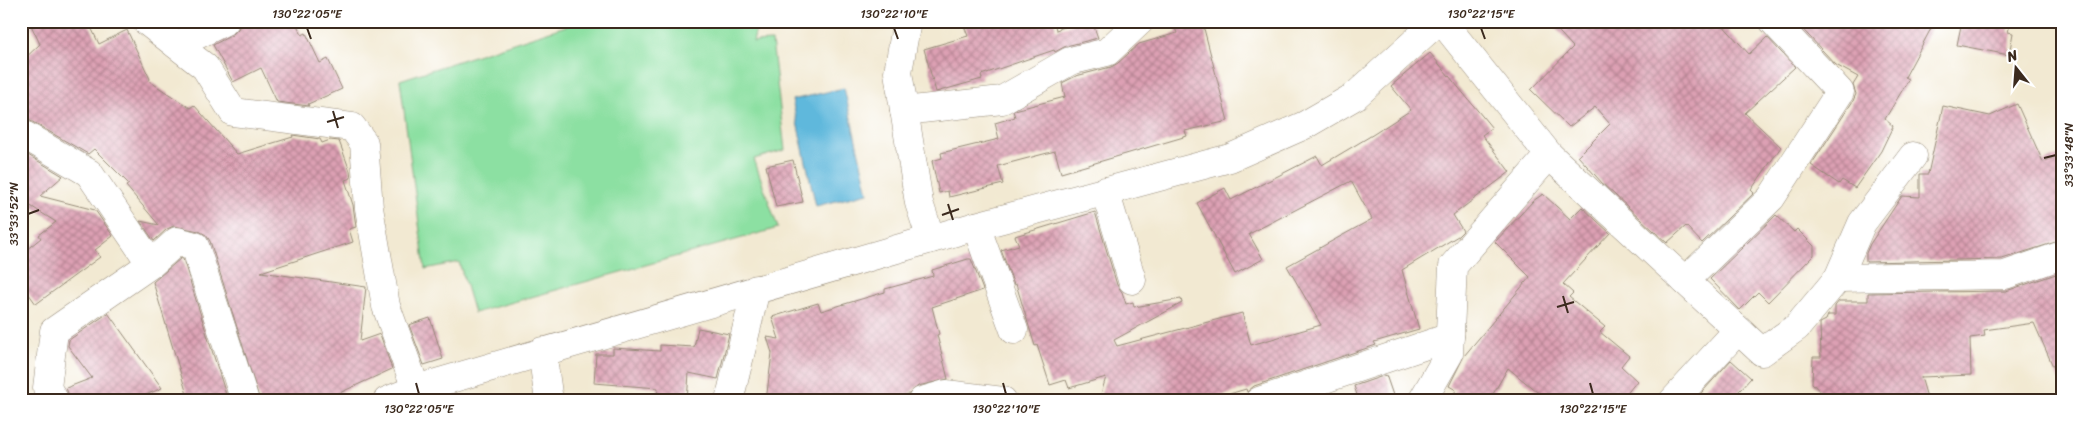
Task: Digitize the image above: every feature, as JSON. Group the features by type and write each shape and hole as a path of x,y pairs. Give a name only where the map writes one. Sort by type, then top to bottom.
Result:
{"street":[{"path":"146,21 205,67 233,112 352,127 364,143 369,208 386,306 416,388"},
{"path":"177,46 225,21"},
{"path":"907,21 898,72 919,202 931,239"},
{"path":"904,110 1002,100 1070,61 1107,52 1140,21"},
{"path":"388,400 416,388 756,289 976,226 1230,158 1305,125 1355,96 1440,21 1548,155 1762,352 1797,327 1838,278 1862,223 1913,156"},
{"path":"1685,281 1771,198 1840,92 1773,21"},
{"path":"21,133 89,173 151,264"},
{"path":"1422,401 1449,354 1454,266 1548,155"},
{"path":"1105,191 1132,280"},
{"path":"976,226 1014,330"},
{"path":"55,401 48,388 54,330 151,264 177,241 195,246 245,401"},
{"path":"1838,278 2005,275 2062,255"},
{"path":"729,401 756,289"},
{"path":"1673,401 1738,330"},
{"path":"1260,401 1450,337"},
{"path":"542,351 549,401"},
{"path":"922,401 946,394 1003,401"}],"green space":[{"path":"581,21 758,21 753,42 772,41 785,150 754,159 778,228 474,313 459,262 425,269 400,80"}],"water":[{"path":"844,88 868,193 816,206 792,100"}],"building":[{"path":"29,21 88,21 99,44 127,30 150,79 149,81 190,108 194,105 237,154 293,137 292,135 320,139 322,143 330,140 339,141 351,178 345,180 353,205 356,227 349,229 353,242 261,272 366,287 360,341 380,334 392,369 322,401 260,401 210,241 206,235 199,231 174,226 167,229 154,241 140,221 159,225 126,186 129,184 94,149 88,154 21,117 21,62 40,44"},
{"path":"241,21 295,21 302,35 306,33 320,63 328,59 342,89 308,104 309,106 277,102 261,68 233,82 213,45 232,35 238,29"},
{"path":"962,21 1054,21 1056,30 1082,21 1092,21 1098,38 1066,46 1055,52 1054,50 981,75 982,79 936,92 924,49 968,36"},
{"path":"1193,21 1202,21 1228,121 1185,131 1187,136 1061,173 1055,151 998,166 1003,184 949,197 948,191 939,193 932,161 942,158 941,153 999,139 995,123 1015,117 1013,111 1065,97 1062,83 1076,76 1111,67 1139,44 1177,33 1174,26"},
{"path":"1549,21 1719,21 1749,54 1767,37 1795,67 1745,113 1781,147 1751,190 1754,193 1702,243 1686,226 1667,243 1603,184 1578,156 1610,124 1595,107 1569,127 1531,90 1573,47"},
{"path":"1795,21 1935,21 1905,77 1909,79 1885,119 1893,126 1881,151 1855,188 1842,180 1839,184 1811,165 1853,101 1856,94 1853,85 1858,77 1836,65"},
{"path":"1962,21 2011,21 2008,32 2013,33 2009,55 1957,45"},
{"path":"1430,53 1492,128 1482,135 1510,172 1453,215 1463,231 1458,236 1402,270 1419,329 1374,342 1376,345 1254,386 1247,392 1246,389 1206,401 1099,401 1106,377 1069,388 1066,380 1050,385 1037,345 1035,346 1016,284 1014,285 1001,250 1019,245 1015,236 1095,212 1117,285 1122,292 1126,304 1133,302 1134,307 1181,299 1182,303 1114,340 1117,346 1242,313 1251,345 1321,325 1287,266 1372,219 1351,181 1249,234 1263,259 1235,274 1197,203 1225,188 1231,200 1317,156 1322,165 1374,134 1411,110 1391,86"},
{"path":"2017,104 2043,162 2062,154 2062,240 2002,259 1866,262 1866,253 1870,244 1902,196 1920,197 1920,174 1928,174 1943,106 1990,116"},
{"path":"28,155 63,176 40,196 95,210 113,236 95,250 100,257 36,304 21,283 21,254 41,238 39,235 56,222 29,205 21,212 21,166"},
{"path":"793,160 803,202 776,207 766,166"},
{"path":"1543,194 1570,219 1582,207 1610,233 1563,284 1573,293 1569,297 1605,327 1600,332 1629,356 1621,366 1637,381 1621,401 1548,401 1508,368 1489,401 1450,401 1456,390 1449,386 1464,356 1530,277 1495,242 1533,201"},
{"path":"1776,215 1794,232 1797,229 1814,246 1814,255 1768,302 1758,292 1740,310 1710,279"},
{"path":"181,258 183,259 228,401 189,401 153,282"},
{"path":"971,259 983,290 932,307 948,379 918,386 909,394 880,401 766,401 772,353 767,337 779,339 772,317 818,303 821,311 885,292 885,289 933,276 932,270"},
{"path":"2062,272 2062,387 2034,323 1984,330 1985,336 1970,338 1971,375 1921,377 1928,401 1829,401 1812,383 1813,357 1821,357 1820,323 1826,320 1828,315 1835,315 1835,306 1839,301 1868,301 1868,293 2006,291"},
{"path":"108,313 162,388 132,401 71,401 66,388 92,378 68,346 69,340"},
{"path":"430,318 443,359 424,365 409,325"},
{"path":"698,328 729,334 718,379 689,373 687,401 657,401 658,388 594,383 596,354 613,354 613,348 660,351 660,345 694,347"},
{"path":"1731,360 1751,378 1730,401 1694,401"},
{"path":"1386,375 1395,401 1359,401 1354,386"}]}
